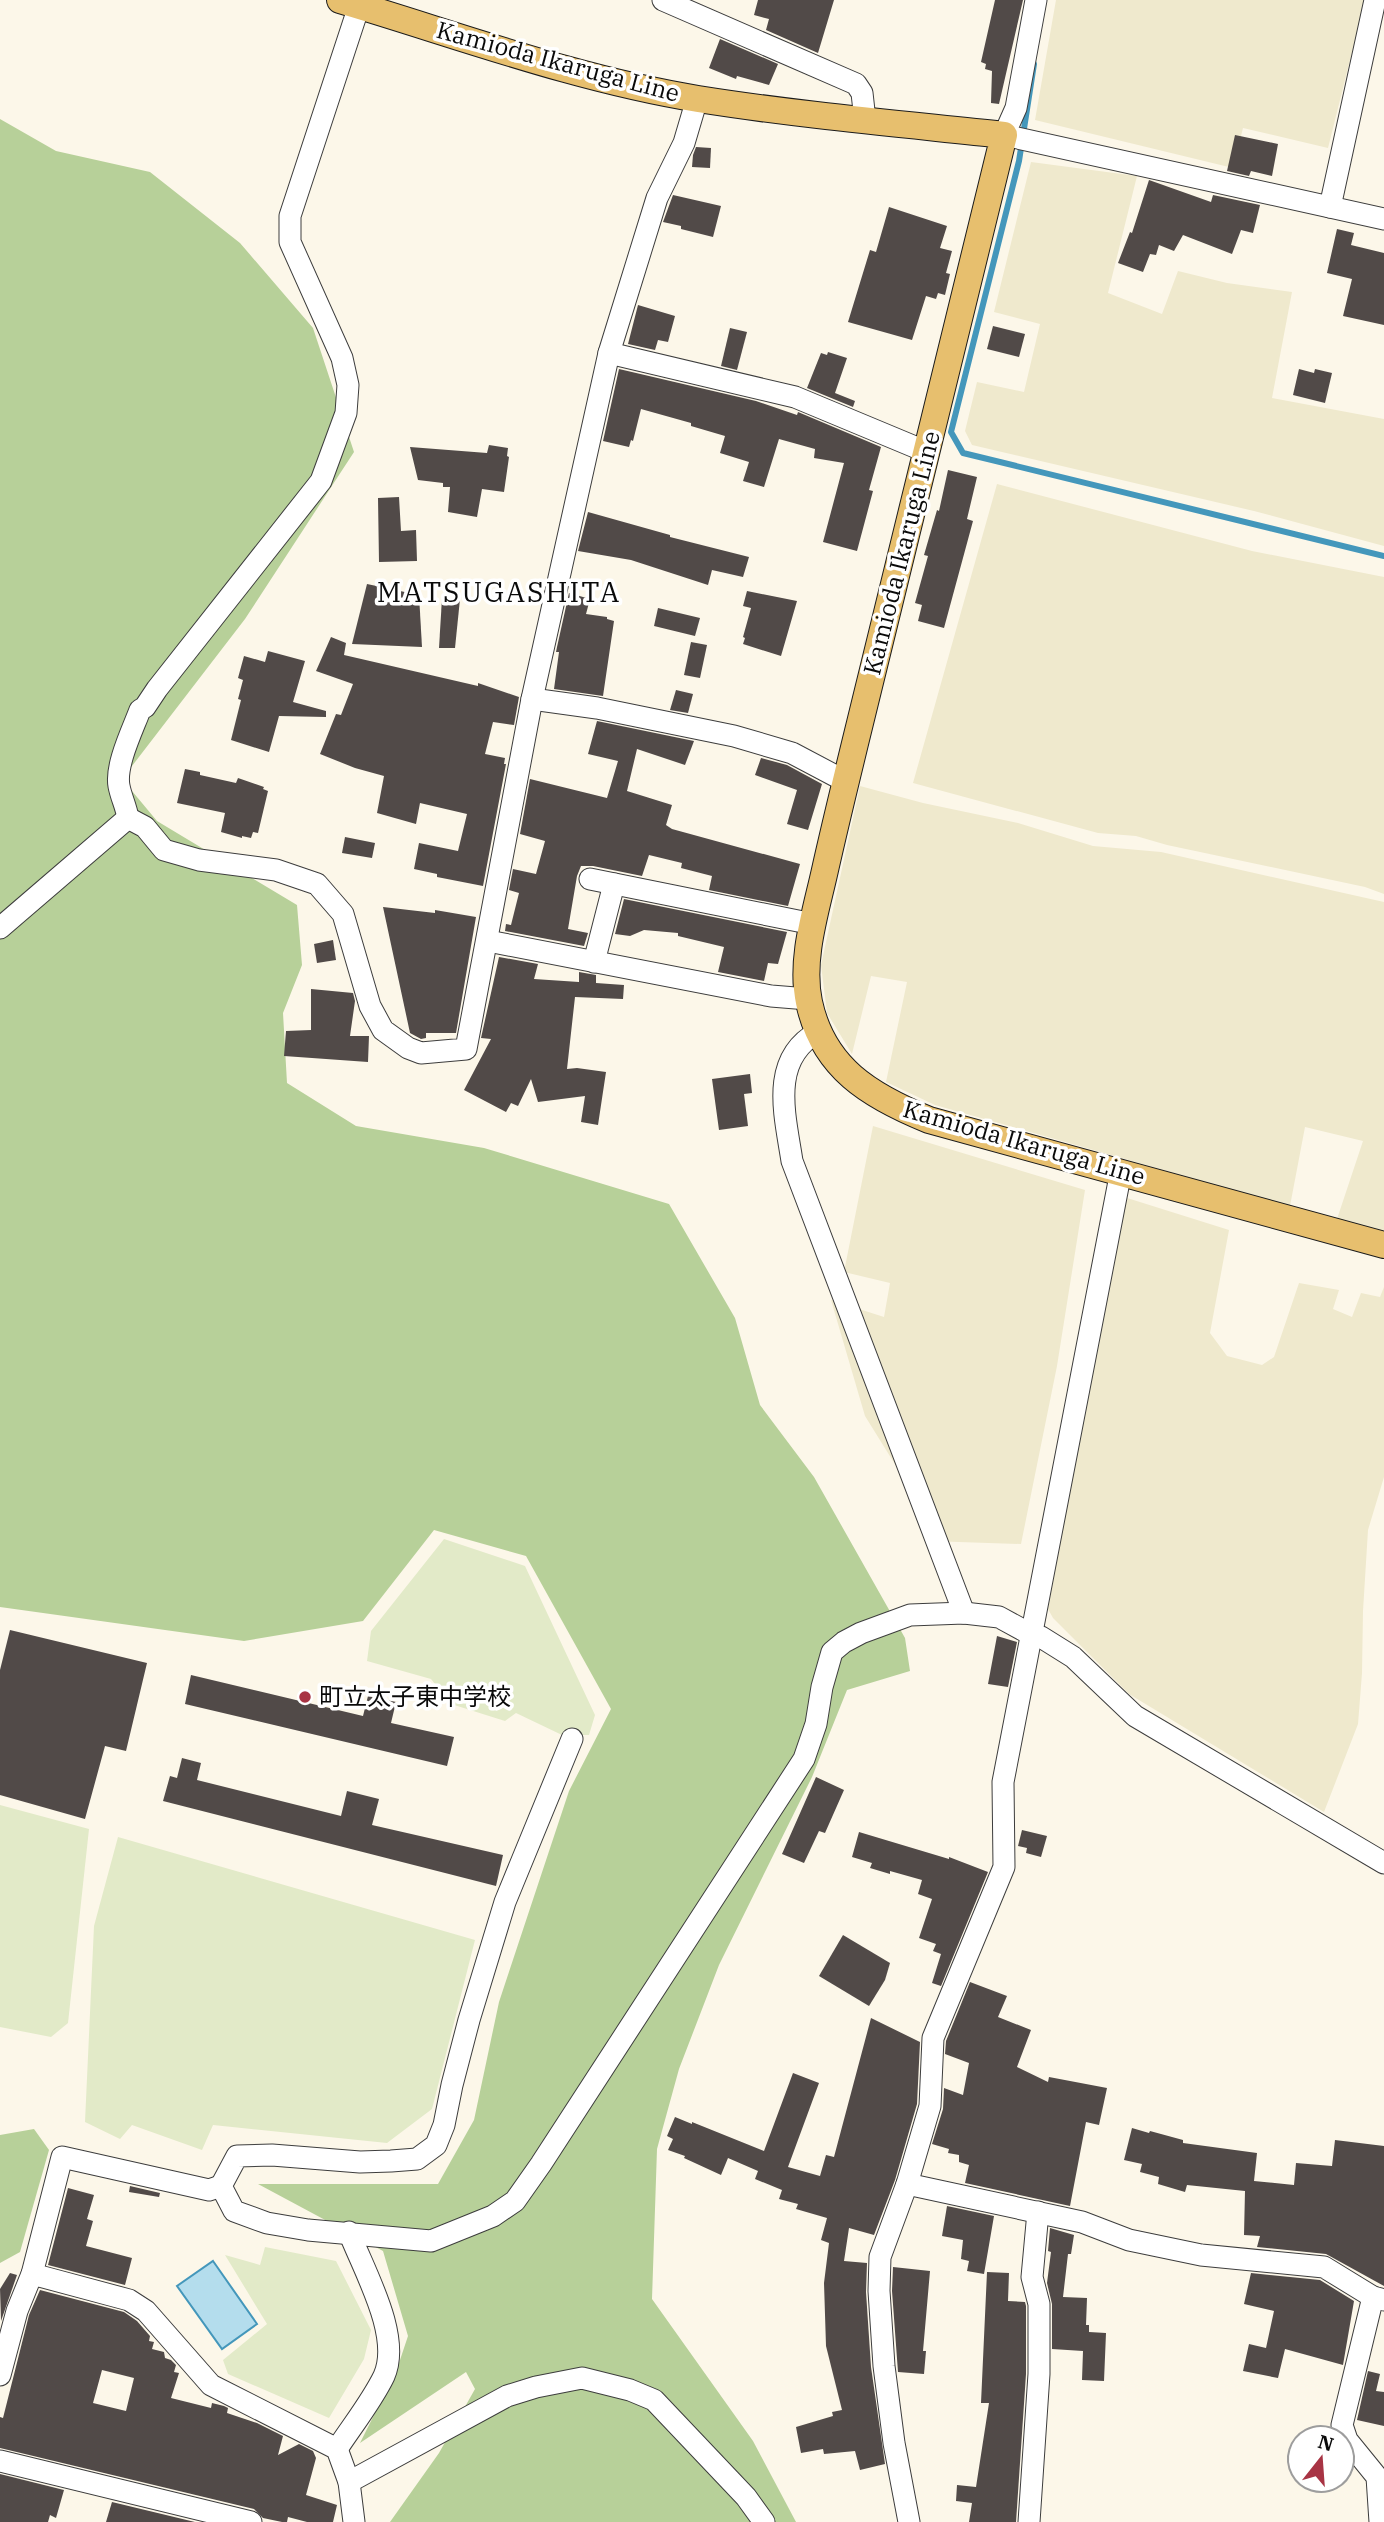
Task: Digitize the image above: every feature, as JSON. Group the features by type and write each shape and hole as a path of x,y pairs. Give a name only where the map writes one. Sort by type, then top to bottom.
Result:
{"main road":[{"name":"Kamioda Ikaruga Line","path":"353,2 536,61 697,99 1004,135 845,780 813,924 807,959 808,999 818,1032 833,1056 856,1082 893,1105 929,1119 1384,1245"}],"street":[{"path":"663,0 856,84 862,93 865,120"},
{"path":"1036,0 1016,108 1004,135 1384,219"},
{"path":"1330,207 1375,0"},
{"path":"128,818 118,783 124,751 141,710 321,481 346,413 348,386 342,358 290,242 290,216 353,2"},
{"path":"128,818 145,827 164,850 199,860 276,870 317,884 342,914 370,1006 383,1030 408,1048 421,1053 466,1049 532,699 609,353 657,198 684,143 697,99"},
{"path":"609,353 795,397 927,452"},
{"path":"532,699 597,708 734,736 792,753 845,780"},
{"path":"0,929 128,818"},
{"path":"590,879 813,924"},
{"path":"594,962 614,884"},
{"path":"488,941 771,996 808,999"},
{"path":"818,1032 804,1040 786,1067 784,1105 792,1161 964,1612"},
{"path":"909,2522 894,2443 886,2379 879,2291 880,2257 907,2184 930,2106 933,2038 1004,1867 1003,1782 1121,1171"},
{"path":"221,2186 234,2211 267,2223 308,2230 431,2241 494,2216 515,2202 804,1759 816,1724 822,1687 832,1652 861,1633 909,1615 964,1612 999,1617 1031,1635 1041,1637 1073,1657 1135,1716 1384,1863"},
{"path":"1,2367 17,2311 32,2274 62,2157 209,2190 221,2186 237,2157 272,2155 360,2162 391,2161 417,2159 436,2145 444,2124 469,2020 505,1902 572,1740"},
{"path":"907,2184 1082,2222 1129,2240 1200,2255 1324,2267 1378,2299 1342,2425 1347,2440 1377,2477 1380,2522"},
{"path":"1029,2522 1039,2374 1039,2304 1032,2277 1038,2212"},
{"path":"337,2449 384,2375 391,2348 387,2328 349,2232"},
{"path":"32,2274 129,2300 146,2311 211,2385 337,2449 349,2482 354,2522"},
{"path":"349,2482 508,2396 536,2387 582,2378 630,2390 654,2400 746,2497 764,2522"},
{"path":"0,2461 251,2522"}],"shaded area":[{"path":"1056,0 1365,0 1328,148 1243,128 1233,168 1035,120"},
{"path":"1031,162 1137,176 1108,293 1162,314 1178,271 1227,283 1292,292 1272,398 1384,419 1384,546 1254,511 972,445 965,431 977,382 1024,392 1040,324 994,312"},
{"path":"997,484 1252,551 1384,577 1384,894 1365,887 1136,836 1098,833 913,783"},
{"path":"860,786 923,803 1018,823 1093,846 1161,852 1384,902 1384,1232 1337,1219 1363,1141 1305,1127 1290,1206 935,1105 886,1082 907,982 871,976 852,1054 827,1013 821,965"},
{"path":"873,1126 1085,1190 1057,1366 1021,1544 929,1541 914,1495 865,1416 831,1300 884,1317 890,1283 844,1272"},
{"path":"1124,1197 1229,1230 1210,1333 1227,1356 1262,1365 1274,1357 1299,1283 1339,1290 1333,1309 1352,1317 1361,1293 1380,1297 1384,1287 1384,1477 1368,1530 1358,1724 1324,1812 1129,1694 1053,1618 1048,1609"}],"green space":[{"path":"0,119 56,151 150,172 240,243 313,328 354,452 245,619 122,779 157,821 297,905 302,965 283,1013 287,1083 356,1126 484,1148 669,1204 735,1318 760,1405 814,1477 905,1638 910,1671 847,1690 812,1777 719,1965 679,2069 657,2149 652,2299 753,2441 796,2522 390,2522 439,2453 475,2389 466,2372 360,2443 397,2369 408,2336 383,2251 258,2184 438,2184 474,2120 499,2002 569,1791 611,1709 526,1556 434,1530 363,1621 244,1641 0,1607"},
{"path":"444,1539 525,1566 595,1715 589,1735 562,1735 516,1713 505,1721 451,1704 431,1679 367,1661 371,1631"},
{"path":"0,1805 89,1829 68,2023 51,2037 0,2027"},
{"path":"118,1837 475,1940 432,2109 387,2143 213,2125 202,2150 132,2125 120,2139 85,2122 94,1926"},
{"path":"34,2129 49,2150 20,2252 0,2263 0,2135"},
{"path":"265,2247 336,2261 371,2330 364,2359 329,2418 228,2374 223,2360 267,2324 225,2255 260,2265"}],"water":[{"path":"213,2261 257,2324 222,2349 177,2286"}],"building":[{"path":"758,0 834,0 818,53 766,30 769,19 754,15"},
{"path":"995,0 1023,0 999,104 991,103 992,71 985,69 986,64 981,62"},
{"path":"720,39 778,64 769,85 737,76 736,79 709,68"},
{"path":"1235,135 1278,144 1272,176 1251,171 1249,176 1227,171"},
{"path":"696,147 711,148 710,168 692,167"},
{"path":"1149,180 1211,202 1213,195 1260,205 1253,233 1241,230 1232,254 1183,235 1174,251 1159,245 1156,255 1150,254 1143,272 1118,263 1130,232 1132,233"},
{"path":"673,195 721,206 713,237 663,222"},
{"path":"889,207 947,226 940,248 952,251 946,273 950,274 945,295 938,293 936,299 926,296 912,340 848,322 870,250 876,252"},
{"path":"1337,229 1354,233 1351,245 1384,253 1384,325 1343,316 1352,279 1327,273"},
{"path":"638,305 675,316 668,342 658,340 655,350 628,344"},
{"path":"993,326 1025,334 1019,357 987,349"},
{"path":"730,328 747,332 737,370 721,366"},
{"path":"828,352 847,358 835,393 855,401 853,407 807,388 821,353 827,355"},
{"path":"619,369 756,401 797,415 798,412 881,447 857,551 823,542 844,463 814,458 815,449 779,439 764,487 743,481 749,462 720,453 725,436 691,426 691,423 641,409 629,447 603,441"},
{"path":"1299,369 1314,373 1315,369 1332,373 1325,403 1293,395"},
{"path":"489,445 508,448 504,492 482,489 477,517 448,512 450,487 443,487 443,483 418,480 410,447 487,453"},
{"path":"948,470 977,477 967,519 973,521 944,628 918,621 922,605 915,603 928,556 924,555 937,510 939,511"},
{"path":"399,497 401,531 416,530 417,561 379,562 378,498"},
{"path":"588,512 749,557 743,577 712,570 708,585 631,560 578,551"},
{"path":"367,584 419,595 422,647 352,644"},
{"path":"747,591 797,601 781,656 743,644 751,608 743,606"},
{"path":"569,593 590,599 586,614 607,617 614,621 603,696 554,689 559,652 556,652"},
{"path":"442,598 460,599 455,648 439,648"},
{"path":"658,608 700,618 695,636 654,626"},
{"path":"331,637 346,643 344,655 478,686 478,683 519,697 514,725 493,722 485,754 505,758 506,764 483,886 437,877 437,874 414,869 419,843 458,851 467,814 420,803 416,824 377,813 384,776 320,754 336,714 341,715 353,684 316,671"},
{"path":"691,642 707,645 700,678 684,675"},
{"path":"268,651 305,661 293,702 326,711 326,717 279,716 269,752 231,740 241,700 238,699 243,680 238,678 244,656 265,662"},
{"path":"676,690 693,694 688,713 670,710"},
{"path":"597,721 694,741 685,765 637,749 627,791 672,805 666,825 672,829 800,864 788,906 709,890 712,876 681,868 682,863 649,855 642,876 581,866 568,929 588,933 584,946 505,931 506,924 511,925 519,893 509,890 513,869 536,874 545,841 520,834 530,779 607,798 618,761 588,754"},
{"path":"761,758 787,765 822,784 808,830 787,824 797,790 755,775"},
{"path":"185,769 236,783 238,778 264,787 263,789 268,791 258,833 253,832 251,838 242,838 221,832 225,813 177,803"},
{"path":"345,837 375,843 372,858 342,853"},
{"path":"624,899 787,932 778,964 768,963 764,981 718,972 724,947 678,936 678,933 644,930 630,936 615,934"},
{"path":"383,907 435,913 435,910 476,917 456,1033 426,1033 426,1038 421,1039 410,1033"},
{"path":"333,940 336,960 317,963 314,944"},
{"path":"499,957 538,964 534,979 579,982 579,972 596,975 596,983 624,985 623,999 575,997 567,1069 606,1072 598,1125 581,1122 585,1096 538,1102 531,1079 518,1106 511,1103 506,1112 464,1090 491,1039 481,1038"},
{"path":"311,989 353,993 355,1001 350,1036 369,1036 368,1062 284,1056 286,1031 311,1030"},
{"path":"750,1074 752,1093 744,1094 748,1126 719,1130 712,1079"},
{"path":"10,1630 147,1663 126,1751 105,1746 85,1819 0,1795 0,1670"},
{"path":"997,1636 1017,1642 1008,1687 988,1684"},
{"path":"191,1675 363,1716 368,1696 396,1702 391,1723 454,1737 447,1766 185,1704"},
{"path":"182,1758 201,1763 197,1780 341,1816 347,1791 379,1799 372,1825 503,1855 496,1886 163,1801 170,1776 177,1778"},
{"path":"816,1777 844,1790 825,1833 819,1831 804,1863 782,1854"},
{"path":"1022,1830 1047,1836 1041,1857 1026,1853 1027,1848 1018,1846"},
{"path":"859,1832 949,1857 988,1872 941,1986 932,1983 941,1954 933,1951 936,1944 919,1938 932,1899 918,1894 922,1880 870,1868 872,1863 852,1857"},
{"path":"843,1935 890,1963 885,1980 869,2006 819,1976"},
{"path":"970,1982 1007,1996 998,2017 1031,2030 1017,2067 1048,2082 1049,2077 1107,2088 1099,2125 1086,2122 1070,2206 965,2183 969,2165 959,2162 959,2155 948,2153 949,2149 932,2144 943,2109 944,2088 963,2095 969,2063 945,2054 946,2041"},
{"path":"871,2018 920,2042 917,2104 895,2180 874,2235 849,2228 844,2261 867,2263 866,2292 871,2367 885,2464 860,2470 855,2451 824,2454 823,2449 801,2453 796,2427 833,2416 832,2412 842,2410 826,2346 824,2283 829,2243 821,2240 827,2218 796,2209 798,2204 779,2199 782,2190 755,2179 758,2171 728,2158 721,2175 668,2150 673,2139 667,2136 675,2117 764,2151 793,2073 819,2083 788,2167 820,2176 826,2155 834,2157"},
{"path":"1132,2128 1183,2140 1183,2143 1257,2153 1254,2181 1294,2185 1296,2163 1332,2166 1335,2140 1384,2146 1384,2286 1326,2254 1257,2247 1260,2236 1244,2235 1245,2191 1187,2185 1185,2192 1158,2184 1159,2177 1140,2172 1142,2164 1124,2160"},
{"path":"130,2186 160,2193 159,2197 129,2192"},
{"path":"68,2188 94,2195 87,2219 93,2221 86,2246 132,2258 125,2285 48,2265"},
{"path":"947,2206 994,2216 984,2274 967,2271 969,2261 961,2259 963,2240 942,2236"},
{"path":"1050,2228 1074,2235 1071,2254 1068,2254 1063,2297 1087,2298 1086,2325 1089,2325 1089,2332 1106,2333 1104,2381 1082,2380 1083,2351 1052,2349 1052,2304 1047,2283 1051,2252 1048,2251"},
{"path":"893,2267 930,2271 923,2351 926,2351 924,2374 898,2372 892,2291"},
{"path":"987,2272 1009,2273 1008,2301 1025,2302 1026,2306 1026,2374 1016,2522 969,2522 972,2503 956,2501 957,2485 976,2487 989,2403 981,2403"},
{"path":"10,2273 17,2275 1,2321 0,2289"},
{"path":"1251,2273 1320,2280 1354,2301 1343,2365 1285,2349 1278,2378 1243,2371 1249,2344 1266,2348 1274,2311 1244,2304"},
{"path":"40,2290 124,2312 137,2321 150,2336 149,2341 154,2342 152,2349 164,2352 165,2358 176,2365 174,2372 179,2373 171,2398 211,2408 212,2403 224,2406 228,2408 227,2413 257,2423 283,2436 278,2455 299,2444 313,2451 316,2458 306,2495 337,2505 333,2522 307,2522 288,2517 287,2522 282,2522 263,2518 254,2509 0,2448 0,2417 3,2418 29,2315","holes":["102,2370 134,2378 126,2411 93,2403"]},
{"path":"1368,2371 1380,2374 1376,2391 1384,2392 1384,2426 1357,2420"},
{"path":"0,2474 64,2490 56,2518 50,2515 48,2522 0,2522"},
{"path":"112,2502 195,2522 106,2522"}],"waterway":[{"path":"1034,64 1019,161 951,432 963,453 1384,556"}],"place":[{"name":"町立太子東中学校","path":"305,1697"}],"district":[{"name":"MATSUGASHITA","path":"499,592"}]}
